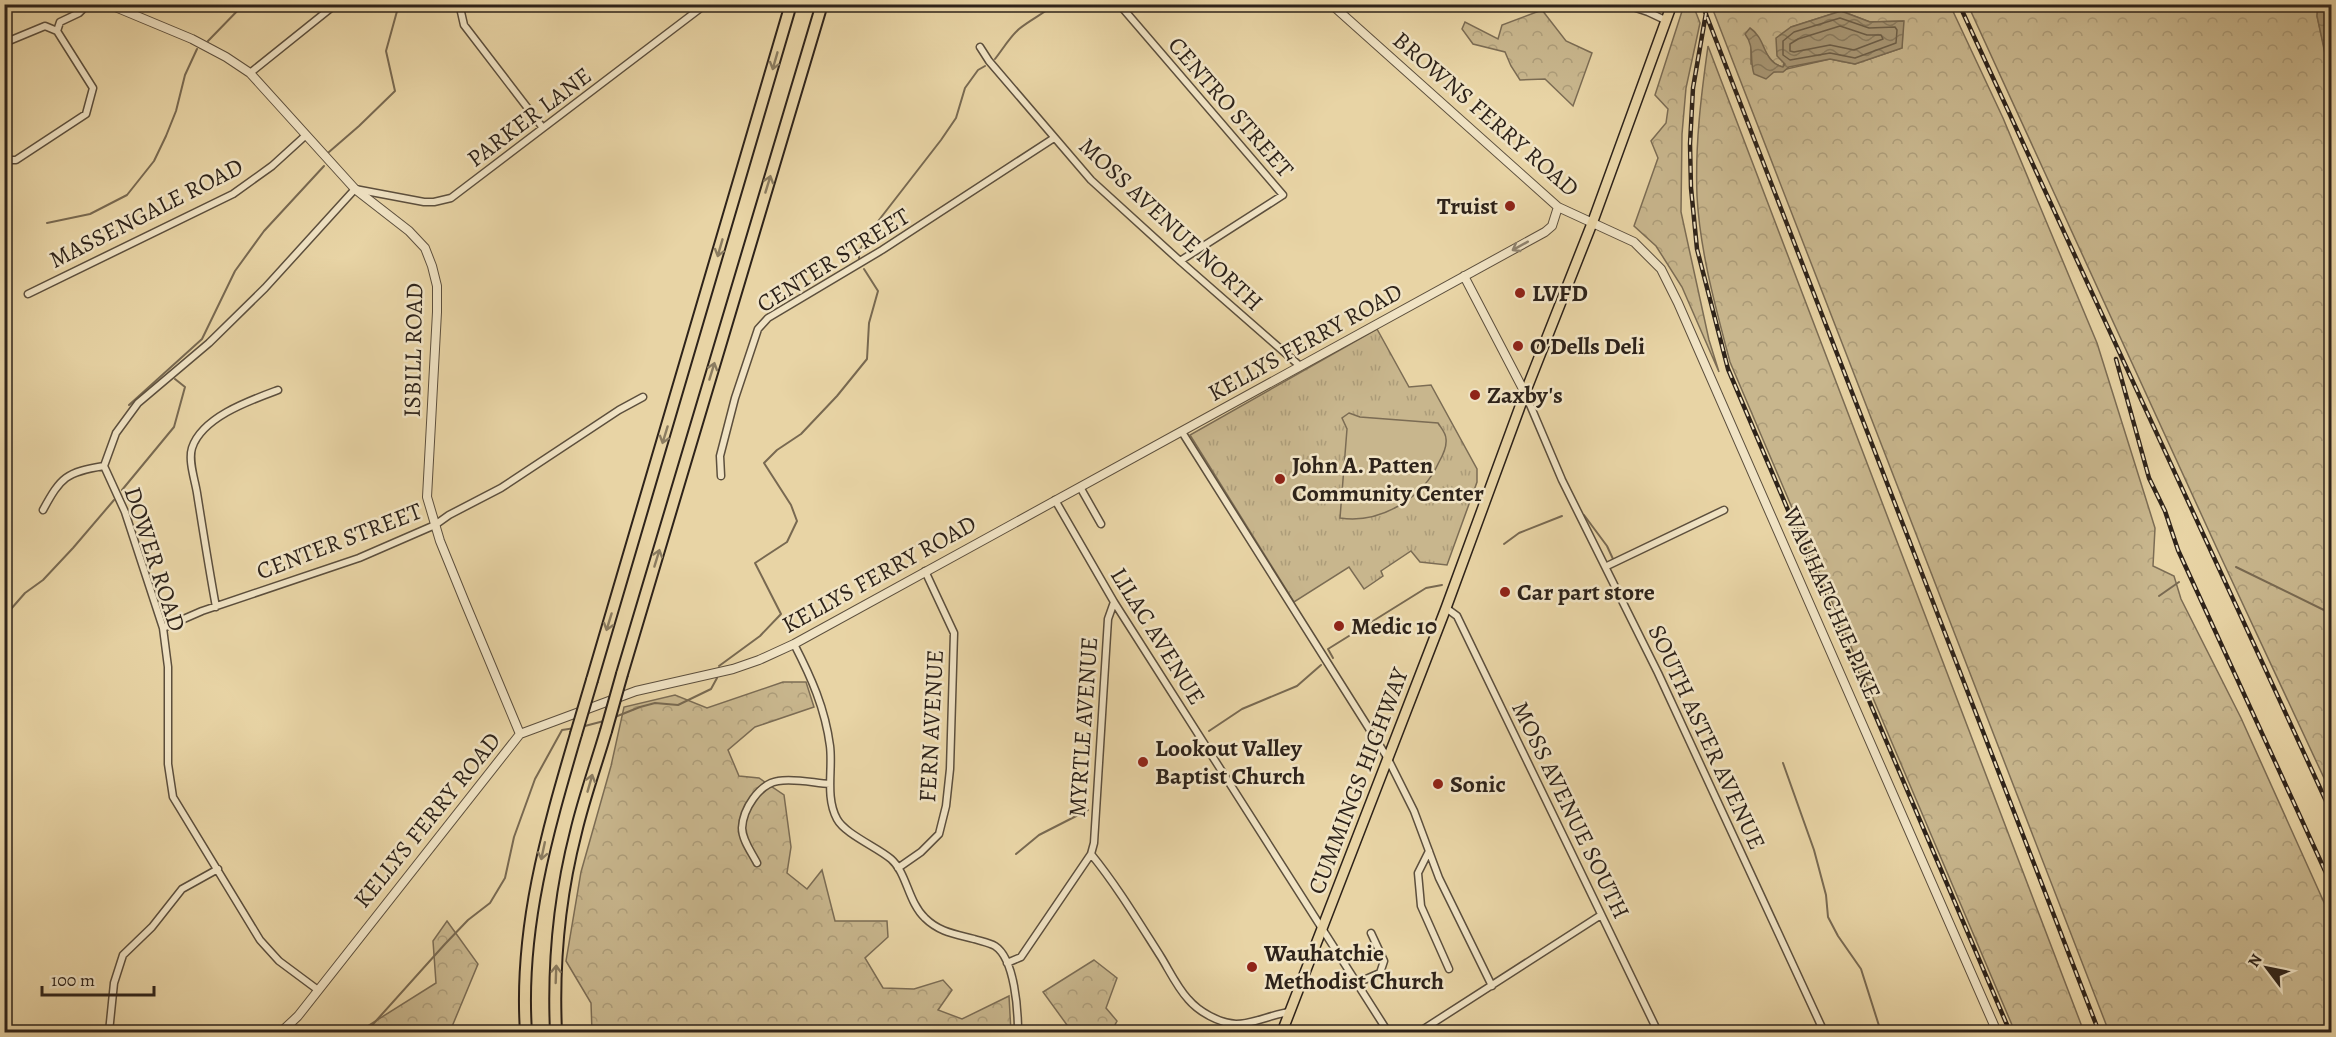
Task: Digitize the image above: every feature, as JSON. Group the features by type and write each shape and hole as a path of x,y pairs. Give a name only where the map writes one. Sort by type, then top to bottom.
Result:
{"highway":[{"path":"526,1032 526,955 531,908 544,844 791,4"},
{"path":"556,1032 556,967 567,874 576,832 822,4"},
{"path":"799,81 830,4"}],"main road":[{"name":"CUMMINGS HIGHWAY","path":"1282,1032 1446,608 1525,393 1593,221 1672,4"}],"street":[{"path":"57,31 60,22 79,13 88,4"},
{"name":"ISBILL ROAD","path":"108,4 192,39 226,57 250,74 355,189 409,231 425,248 437,286 427,497 435,525 464,600 520,734"},
{"path":"250,74 336,4"},
{"path":"465,4 461,12 464,25 543,128"},
{"name":"PARKER LANE","path":"355,189 424,202 444,201 459,192 706,4"},
{"name":"CENTRO STREET","path":"1119,4 1283,195 1180,261"},
{"name":"BROWNS FERRY ROAD","path":"1331,4 1558,207 1593,221"},
{"path":"1524,4 1573,4"},
{"path":"1624,4 1665,20"},
{"path":"4,43 45,26 57,31 93,88 86,114 16,160 4,160"},
{"name":"MOSS AVENUE NORTH","path":"980,47 989,61 1091,180 1299,366"},
{"name":"MASSENGALE ROAD","path":"28,294 232,194 272,166 305,136"},
{"name":"CENTER STREET","path":"721,476 720,456 735,398 758,329 767,319 882,250 1054,138"},
{"name":"DOWER ROAD","path":"318,990 279,961 260,940 173,797 168,765 168,667 163,628 125,512 104,466 116,433 138,403 209,343 266,288 355,189"},
{"name":"KELLYS FERRY ROAD","path":"281,1032 318,990 520,734 636,691 733,669 794,644 1545,232 1552,226 1558,207"},
{"name":"WAUHATCHIE PIKE","path":"1593,221 1634,242 1661,269 1670,285 1997,1032"},
{"path":"1464,276 1525,393"},
{"path":"216,607 193,467 192,448 205,430 224,414 243,402 278,390"},
{"name":"SOUTH ASTER AVENUE","path":"1525,393 1562,480 1607,566 1824,1032"},
{"name":"CENTER STREET","path":"163,628 216,607 359,558 435,525 448,515 501,488 619,410 643,397"},
{"path":"1182,432 1387,757 1414,811 1439,878 1492,986"},
{"path":"43,510 60,482 77,470 104,466"},
{"path":"1080,487 1101,524"},
{"name":"LILAC AVENUE","path":"1055,500 1114,602 1388,1032"},
{"path":"1607,566 1724,510"},
{"name":"FERN AVENUE","path":"898,868 921,852 939,834 946,806 950,769 954,633 925,572"},
{"name":"MYRTLE AVENUE","path":"1007,963 1021,957 1091,854 1094,843 1108,619 1114,602"},
{"name":"MOSS AVENUE SOUTH","path":"1446,608 1457,616 1658,1032"},
{"path":"794,644 814,683 825,717 831,750 830,784 836,818 847,830 893,860 915,905 930,923 938,929 995,946 1003,954 1014,989 1018,1032"},
{"path":"757,863 742,828 750,804 757,794 765,786 779,781 830,784"},
{"path":"1429,851 1418,873 1421,906 1449,969"},
{"name":"MYRTLE AVENUE","path":"1091,854 1117,888 1188,999 1197,1007 1222,1021 1236,1024 1275,1013 1290,1012"},
{"path":"109,1032 114,983 123,955 152,927 182,889 218,869"},
{"path":"1419,1032 1601,915"},
{"path":"1357,983 1380,973 1384,961 1371,933"}],"green space":[{"path":"1715,4 1950,5 2003,118 2097,343 2155,528 2153,566 2174,576 2181,599 2241,718 2331,918 2331,1032 2109,1032 1713,10","holes":["1841,11 1870,22 1903,21 1902,48 1855,64 1830,59 1774,72 1751,64 1751,42 1783,67 1791,27"]},
{"path":"1684,5 1693,5 1700,23 1686,88 1682,134 1681,212 1709,340 1719,372 1682,287 1656,246 1634,226 1658,158 1651,141 1666,123 1668,109 1655,95"},
{"path":"1968,5 2318,5 2317,16 2332,82 2331,793 2219,553"},
{"path":"1542,10 1566,41 1592,53 1573,106 1545,79 1520,80 1505,52 1473,44 1462,29 1465,22 1498,39 1502,25"},
{"path":"1708,46 2084,1032 2015,1032 1730,362 1705,259 1697,196 1699,121"},
{"path":"1377,329 1409,387 1431,385 1477,469 1477,482 1447,565 1420,562 1411,551 1381,571 1383,576 1364,589 1349,567 1294,602 1190,435"},
{"path":"1349,413 1360,417 1438,423 1446,437 1443,454 1423,487 1399,506 1371,517 1340,518 1347,429 1342,418"},
{"path":"783,682 806,682 814,707 755,727 728,750 739,776 759,778 784,795 791,847 787,873 807,889 822,870 835,921 887,921 888,937 865,958 883,988 914,989 943,980 952,990 938,1010 962,1019 1009,996 1011,1032 592,1032 591,1003 566,961 581,872 611,766 624,707 675,695 707,708"},
{"path":"447,921 478,964 451,1029 464,1032 358,1032 436,983 433,941"},
{"path":"1094,960 1117,978 1106,1008 1117,1021 1111,1032 1062,1032 1067,1025 1043,992"}],"water":[{"path":"2318,5 2331,5 2331,82 2317,16"},
{"path":"1841,11 1870,22 1904,21 1902,48 1855,64 1830,59 1789,67 1783,72 1774,72 1766,79 1754,74 1751,48 1745,34 1750,28 1759,38 1771,60 1783,67 1785,64 1777,56 1776,38 1791,27"}],"waterway":[{"path":"208,41 244,4"},
{"path":"329,152 395,91 386,51 399,4"},
{"path":"995,59 1019,29 1055,4"},
{"path":"47,223 90,214 127,195 154,161 166,136 176,111 185,75 197,49"},
{"path":"859,262 859,251 872,229 941,140 956,118 965,88 978,70 985,66"},
{"path":"129,405 202,339 235,271 264,231 324,166"},
{"path":"719,666 760,636 781,614 755,563 787,542 797,521 791,505 764,463 777,450 801,434 837,396 867,359 869,323 878,291 864,269"},
{"path":"122,490 174,427 185,387 175,379"},
{"path":"4,617 25,593 43,580 114,500"},
{"path":"1584,515 1607,546 1613,559"},
{"path":"1504,544 1519,533 1562,516"},
{"path":"2236,567 2332,614"},
{"path":"2159,596 2179,582"},
{"path":"1333,658 1328,649 1426,588 1442,585"},
{"path":"1209,731 1242,709 1297,686 1321,665"},
{"path":"615,717 655,703 678,705 711,689 717,678"},
{"path":"581,727 604,721"},
{"path":"366,1032 468,920 490,903 505,878 514,837 535,779 562,730 575,728"},
{"path":"1783,763 1814,850 1826,895 1828,917 1861,969 1881,1032"},
{"path":"1016,854 1039,835 1088,810"}],"railway":[{"path":"1702,4 2099,1032"},
{"path":"1959,4 2332,814"},
{"path":"1706,13 1693,88 1690,144 1691,188 1697,249 1728,369 2010,1032"},
{"path":"2116,359 2149,478 2165,511 2178,550 2332,886"}],"place":[{"name":"Truist","path":"1510,206"},
{"name":"LVFD","path":"1520,293"},
{"name":"O'Dells Deli","path":"1518,346"},
{"name":"Zaxby's","path":"1475,395"},
{"name":"John A. Patten Community Center","path":"1280,479"},
{"name":"Car part store","path":"1505,592"},
{"name":"Medic 10","path":"1339,626"},
{"name":"Lookout Valley Baptist Church","path":"1143,762"},
{"name":"Sonic","path":"1438,784"},
{"name":"Wauhatchie Methodist Church","path":"1252,967"}]}
